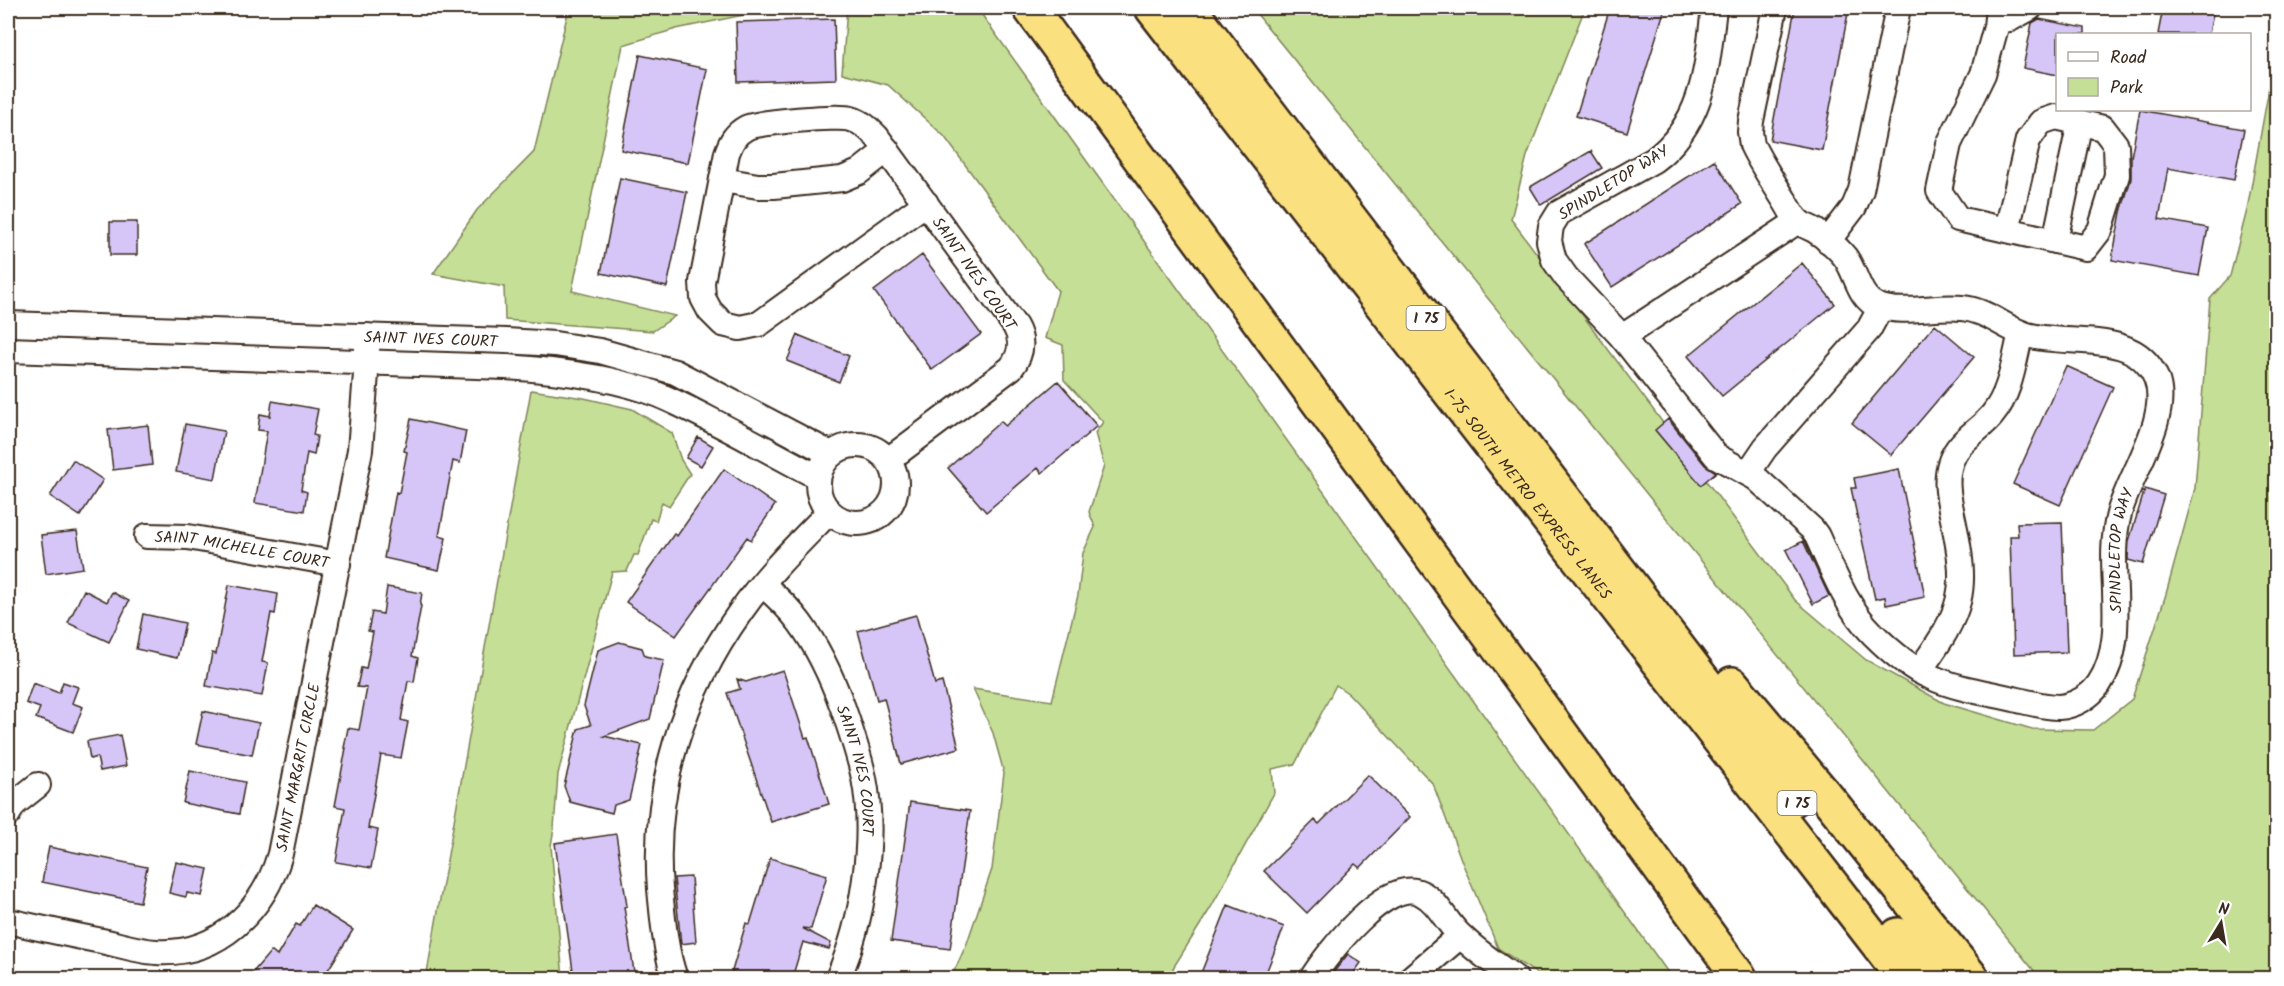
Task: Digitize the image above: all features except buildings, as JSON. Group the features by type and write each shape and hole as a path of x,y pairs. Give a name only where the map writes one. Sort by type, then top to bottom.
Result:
{"highway":[{"path":"1030,8 1740,978"},
{"name":"I-75 SOUTH METRO EXPRESS LANES","path":"1152,8 1904,978"},
{"name":"I 75","path":"1189,8 1932,978"},
{"path":"1662,628 1734,685 1972,978"}],"street":[{"name":"SPINDLETOP WAY","path":"1714,8 1706,68 1689,122 1677,140 1654,160 1559,213 1551,226 1549,241 1554,260 1622,337 1716,456 1748,472 1812,529 1846,600 1880,640 1919,671 1939,680 2045,706 2058,707 2079,702 2094,691 2109,661 2115,620 2112,560 2116,524 2128,485 2157,418 2159,388 2150,368 2129,350 2108,344 2065,341 2021,333 1994,317 1973,309 1881,307"},
{"path":"1748,472 1765,448 1869,329 1881,307 1875,305 1864,294 1849,263 1838,249 1813,229 1798,221 1752,145 1750,132 1774,8"},
{"path":"1828,241 1849,214 1861,190 1898,8"},
{"path":"2007,230 2028,140 2041,122 2056,117 2103,128 2116,145 2117,175 2100,230 2086,248 1958,219 1939,191 1949,144 1983,74 1997,14 2010,19 2030,8"},
{"name":"SAINT IVES COURT","path":"888,460 1011,368 1020,350 1020,337 1015,326 926,203 887,150 866,126 848,118 755,124 744,129 732,140 727,153 702,290 705,305 723,324 740,328 759,324 926,203"},
{"path":"2055,241 2080,122"},
{"path":"722,180 766,186 842,179 859,172 887,150"},
{"path":"1622,337 1798,221"},
{"name":"SAINT IVES COURT","path":"8,324 506,341 577,346 634,359 675,372 831,454"},
{"path":"165,329 165,355"},
{"path":"1919,671 1947,631 1960,594 1961,556 1947,485 1950,462 1955,451 1988,420 2001,402 2012,371 2021,333"},
{"name":"SAINT MARGRIT CIRCLE","path":"8,921 142,950 165,952 210,942 236,925 252,910 268,887 280,854 360,450 367,336"},
{"path":"573,374 577,346"},
{"name":"SAINT IVES COURT","path":"8,350 530,368 573,374 659,395 818,477"},
{"path":"717,424 732,401"},
{"path":"860,444 875,449 888,460 895,474 896,487 892,501 884,513 872,520 857,523 841,520 829,512 819,496 818,477 823,464 831,454 845,446 860,444"},
{"path":"675,978 667,947 659,874 659,831 663,790 676,737 697,687 722,639 762,584 829,512"},
{"name":"SAINT MICHELLE COURT","path":"147,536 188,537 338,564"},
{"name":"SAINT IVES COURT","path":"762,584 800,623 822,659 845,713 864,779 867,835 861,902 853,939 838,978"},
{"path":"8,814 14,804 38,785"},
{"path":"1312,978 1336,946 1360,920 1384,900 1398,892 1412,890 1428,897 1460,936 1515,978"},
{"path":"1411,978 1460,936"}],"green space":[{"path":"569,8 777,8 676,29 623,45 572,291 675,316 653,331 505,320 504,287 433,274 477,210 534,152"},
{"path":"847,8 977,8 1672,978 1543,978 1498,948 1433,784 1349,694 1336,685 1295,764 1272,769 1274,793 1210,909 1173,968 1176,978 951,978 967,943 992,869 1004,773 993,733 973,689 1052,701 1078,595 1083,553 1095,527 1089,512 1104,466 1095,433 1103,422 1064,380 1063,345 1045,338 1058,291 944,136 888,85 842,73"},
{"path":"1252,8 1585,8 1527,156 1511,219 1795,600 1866,660 1944,703 2032,729 2093,730 2132,699 2166,594 2195,488 2210,299 2230,276 2247,210 2268,94 2276,8 2276,978 2040,978"},
{"path":"531,390 584,398 632,409 672,433 681,460 690,474 669,506 662,502 656,521 651,519 638,555 634,555 627,571 612,572 558,774 551,846 563,978 426,978"}]}
